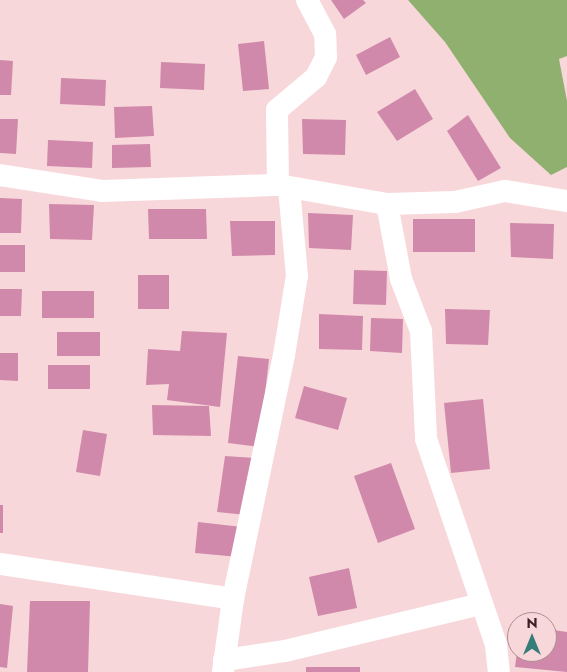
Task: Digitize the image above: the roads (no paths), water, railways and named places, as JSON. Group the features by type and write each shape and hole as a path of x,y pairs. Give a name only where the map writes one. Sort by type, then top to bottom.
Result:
{"street":[{"path":"307,0 325,34 326,57 316,76 277,110 284,186 297,276 284,355 233,599 224,666 481,604"},
{"path":"0,175 102,191 284,186 387,204 455,202 505,191 567,201"},
{"path":"387,204 401,279 421,332 426,439 496,645 499,672"},
{"path":"0,564 233,599"}]}
